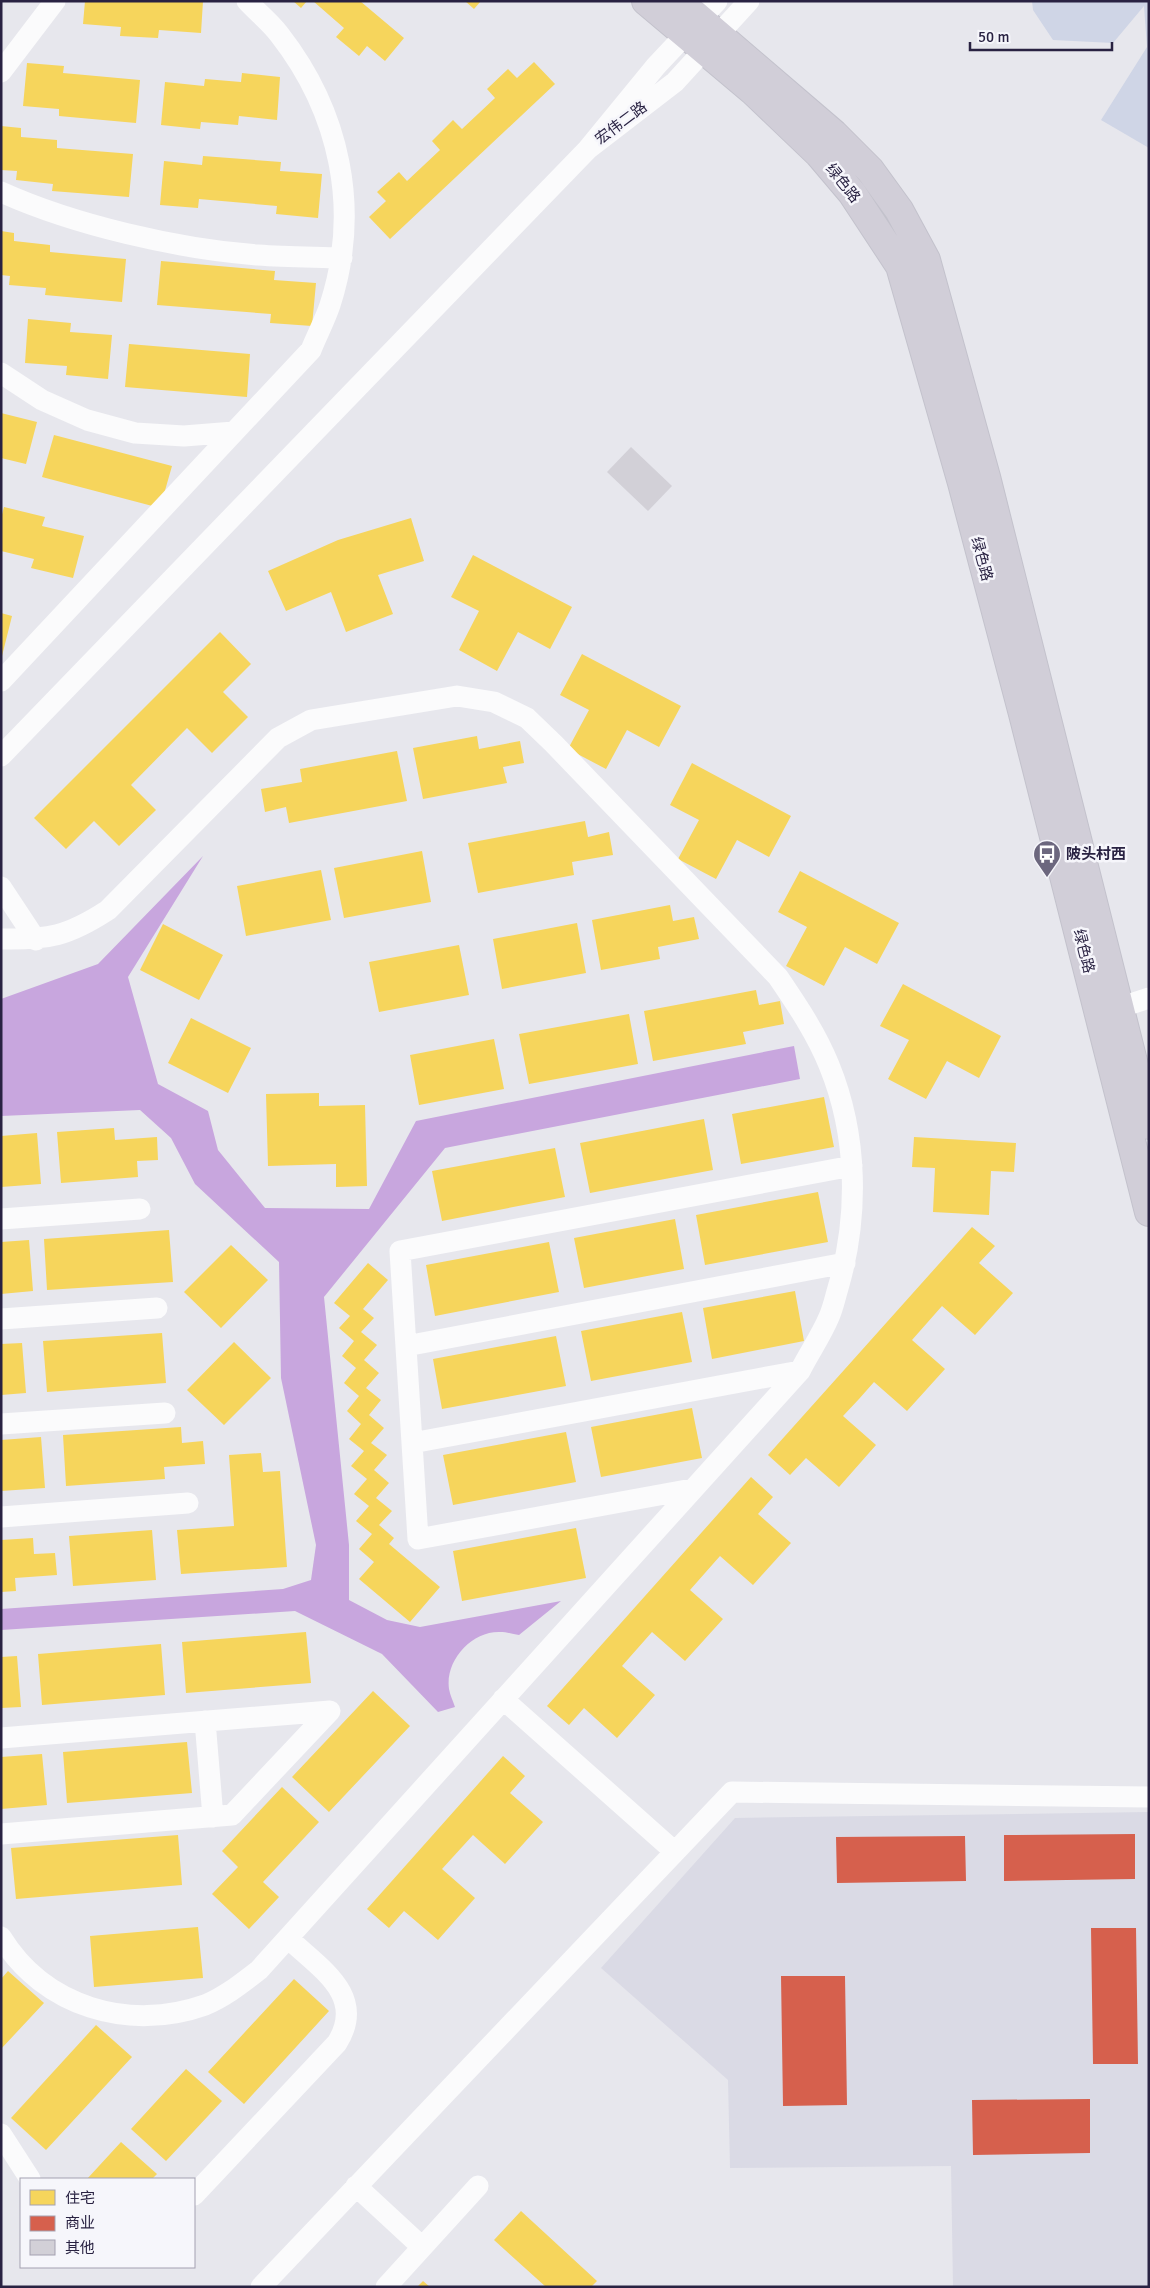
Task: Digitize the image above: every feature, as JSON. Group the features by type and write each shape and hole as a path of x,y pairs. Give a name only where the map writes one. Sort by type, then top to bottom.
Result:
{"main road":[{"name":"绿色路","path":"646,1 705,28"},
{"name":"绿色路","path":"679,1 705,28 834,134 870,170 899,210 926,260 986,476 1110,1011 1149,1212"},
{"name":"绿色路","path":"1110,1011 1149,1125"}],"street":[{"path":"1,72 55,1"},
{"path":"1,681 311,350 330,305 342,258 345,210 340,162 327,115 306,72 278,32 247,1"},
{"name":"宏伟二路","path":"1,756 588,149 656,66 705,28 749,1"},
{"path":"1,192 90,224 173,243 257,255 342,258"},
{"path":"1,373 42,400 78,416 135,433 184,436 234,432"},
{"path":"1,939 36,940 62,934 108,910 278,738 311,720 457,696 494,702 527,718 554,744 778,977 807,1020 830,1066 845,1115 852,1166 852,1217 845,1263 829,1317 800,1371 259,1970 234,1990 206,2004 176,2014 145,2017 113,2014 83,2006 54,1992 29,1972 8,1949 1,1937"},
{"path":"1,887 36,940"},
{"path":"1110,1011 1149,998"},
{"path":"692,1490 418,1539 400,1251 852,1166"},
{"path":"1,1219 140,1209"},
{"path":"406,1346 845,1263"},
{"path":"1,1319 158,1308"},
{"path":"412,1443 800,1371"},
{"path":"1,1424 165,1413"},
{"path":"1,1517 188,1503"},
{"path":"503,1699 674,1852"},
{"path":"1,1738 330,1711 232,1815 1,1834"},
{"path":"205,1722 213,1817"},
{"path":"261,2287 732,1792 1149,1797"},
{"path":"195,2194 337,2042 345,2029 348,2014 345,1999 337,1986 288,1938"},
{"path":"1,2134 29,2178"},
{"path":"356,2186 422,2247"},
{"path":"386,2287 478,2186"}],"shaded area":[{"path":"1032,1 1149,1 1149,148 1101,120 1147,47 1144,6 1113,43 1053,40 1033,10"},
{"path":"203,856 128,977 158,1084 208,1111 218,1150 265,1208 369,1209 416,1121 794,1046 800,1079 445,1148 324,1297 349,1545 349,1600 387,1620 420,1627 561,1601 519,1635 503,1632 490,1633 480,1636 462,1649 451,1668 449,1678 449,1689 455,1707 438,1712 382,1654 295,1611 1,1630 1,1609 283,1589 311,1580 316,1545 281,1378 279,1262 195,1184 171,1138 140,1110 1,1116 1,999 98,964"},
{"path":"1149,1812 1149,2287 953,2287 951,2166 730,2168 728,2080 601,1968 735,1818"}],"building: 住宅":[{"path":"85,1 203,1 201,33 159,30 158,38 120,36 121,27 83,24"},
{"path":"293,1 307,1 301,8"},
{"path":"313,1 360,1 404,38 385,61 367,46 359,56 336,37 344,28"},
{"path":"465,1 481,1 474,9"},
{"path":"534,62 555,84 390,239 369,217 386,201 377,192 399,172 407,181 440,150 432,141 453,120 462,129 495,98 487,89 508,69 517,78"},
{"path":"27,63 64,66 63,73 140,80 136,123 59,116 59,109 23,106"},
{"path":"242,73 280,77 277,120 239,116 238,125 201,122 200,129 161,125 165,82 204,86 205,79 241,82"},
{"path":"1,126 21,128 21,137 57,140 57,148 133,154 129,197 52,191 53,184 16,180 17,171 1,170"},
{"path":"203,156 281,162 280,171 322,174 318,218 276,214 277,206 199,199 198,208 160,205 164,161 202,165"},
{"path":"1,231 14,233 14,241 50,245 50,252 126,259 122,302 45,295 46,288 9,285 10,276 1,275"},
{"path":"161,261 275,271 274,280 316,283 312,326 270,323 271,314 157,305"},
{"path":"28,319 71,323 70,332 112,335 108,379 66,375 67,366 25,363"},
{"path":"129,344 250,354 247,397 125,387"},
{"path":"1,413 37,422 26,464 1,458"},
{"path":"54,435 172,466 160,508 42,477"},
{"path":"4,507 45,517 42,526 84,536 73,578 31,568 34,559 1,551 1,518"},
{"path":"411,518 424,561 378,575 393,614 346,632 331,592 286,611 268,571 338,540"},
{"path":"473,555 572,607 550,649 518,632 497,671 459,650 479,611 451,597"},
{"path":"1,613 12,616 2,656 1,656"},
{"path":"220,632 251,664 223,692 248,717 212,753 187,728 131,785 156,810 119,846 94,821 66,849 34,818"},
{"path":"582,654 681,706 659,747 627,730 606,769 568,749 589,710 560,695"},
{"path":"477,736 479,749 520,741 524,763 503,767 507,783 423,799 413,748"},
{"path":"397,751 407,801 289,823 286,807 265,812 261,789 302,782 300,769"},
{"path":"692,763 791,816 769,857 737,840 716,879 678,859 699,820 670,805"},
{"path":"585,821 588,837 609,832 613,855 572,862 574,875 478,893 468,843"},
{"path":"422,851 431,902 344,918 334,868"},
{"path":"321,870 331,920 246,936 237,886"},
{"path":"800,871 899,923 877,964 845,947 824,986 786,966 807,927 778,912"},
{"path":"670,905 673,921 694,917 699,939 658,947 660,959 601,970 592,920"},
{"path":"577,923 586,973 502,989 493,939"},
{"path":"163,924 223,955 199,1000 140,970"},
{"path":"459,945 469,995 379,1012 369,962"},
{"path":"903,984 1001,1036 979,1078 947,1061 926,1099 888,1079 909,1040 880,1026"},
{"path":"756,990 759,1005 780,1001 784,1024 743,1032 746,1044 653,1061 644,1011"},
{"path":"629,1014 638,1064 529,1084 519,1034"},
{"path":"191,1018 251,1048 228,1093 168,1063"},
{"path":"494,1039 504,1089 419,1105 410,1055"},
{"path":"319,1093 319,1106 365,1105 367,1186 336,1187 336,1164 268,1166 266,1094"},
{"path":"824,1097 834,1147 741,1164 732,1114"},
{"path":"704,1119 713,1170 590,1193 580,1143"},
{"path":"114,1128 115,1140 157,1137 158,1160 137,1161 138,1177 61,1183 57,1132"},
{"path":"37,1133 41,1184 1,1187 1,1136"},
{"path":"914,1137 1016,1143 1014,1172 991,1171 989,1215 933,1212 935,1168 912,1167"},
{"path":"555,1148 565,1197 442,1221 432,1171"},
{"path":"818,1192 828,1242 705,1265 696,1215"},
{"path":"675,1219 684,1269 584,1288 574,1238"},
{"path":"972,1227 995,1246 979,1263 1013,1293 975,1335 942,1306 912,1340 945,1369 907,1411 874,1382 843,1416 876,1445 839,1487 806,1458 790,1475 768,1455"},
{"path":"169,1230 173,1282 47,1290 44,1239"},
{"path":"29,1240 33,1291 1,1294 1,1242"},
{"path":"549,1242 559,1292 435,1316 426,1265"},
{"path":"231,1245 268,1280 221,1328 184,1292"},
{"path":"368,1263 388,1280 363,1309 374,1318 361,1332 377,1345 364,1360 379,1373 366,1388 381,1400 369,1415 384,1428 371,1443 387,1455 374,1470 389,1483 376,1498 392,1511 379,1525 394,1538 389,1544 440,1587 410,1622 359,1579 374,1562 359,1549 372,1534 356,1521 369,1506 354,1494 367,1479 351,1466 364,1451 349,1439 361,1424 347,1411 359,1396 344,1383 356,1368 342,1356 354,1341 339,1328 350,1316 334,1303"},
{"path":"795,1291 804,1341 712,1359 703,1308"},
{"path":"682,1312 692,1362 591,1381 581,1331"},
{"path":"162,1333 166,1383 47,1392 43,1341"},
{"path":"556,1336 566,1386 442,1409 433,1359"},
{"path":"234,1342 271,1378 224,1425 187,1390"},
{"path":"22,1343 26,1393 1,1395 1,1344"},
{"path":"692,1408 702,1458 601,1477 591,1427"},
{"path":"181,1427 182,1443 203,1441 205,1464 164,1467 165,1479 66,1486 63,1435"},
{"path":"566,1432 576,1482 453,1505 443,1455"},
{"path":"41,1437 45,1488 1,1491 1,1440"},
{"path":"261,1453 263,1472 280,1471 287,1567 181,1574 177,1530 234,1526 229,1455"},
{"path":"751,1477 773,1497 758,1514 791,1543 753,1585 720,1556 690,1590 723,1619 685,1661 652,1632 622,1666 655,1695 617,1738 584,1708 569,1725 547,1706"},
{"path":"576,1528 586,1578 462,1601 453,1551"},
{"path":"152,1530 156,1580 73,1586 69,1536"},
{"path":"33,1538 34,1554 55,1553 57,1575 15,1578 16,1591 1,1592 1,1540"},
{"path":"306,1632 311,1683 186,1693 182,1642"},
{"path":"161,1644 165,1695 42,1705 38,1654"},
{"path":"17,1656 21,1707 1,1708 1,1657"},
{"path":"373,1691 410,1726 329,1812 292,1777"},
{"path":"187,1742 192,1793 67,1803 63,1752"},
{"path":"42,1754 47,1805 1,1809 1,1757"},
{"path":"503,1756 525,1776 510,1793 543,1822 505,1864 473,1835 442,1869 475,1898 438,1940 404,1911 389,1928 367,1909"},
{"path":"282,1787 319,1822 263,1882 279,1897 249,1929 212,1894 238,1867 222,1851"},
{"path":"178,1835 182,1885 16,1899 11,1848"},
{"path":"198,1927 203,1978 94,1987 90,1936"},
{"path":"8,1971 44,2003 1,2049 1,1979"},
{"path":"294,1979 329,2011 244,2104 208,2072"},
{"path":"96,2025 132,2057 46,2150 11,2118"},
{"path":"186,2069 222,2101 166,2161 131,2129"},
{"path":"121,2142 157,2174 153,2178 88,2178"},
{"path":"521,2211 597,2281 591,2287 546,2287 494,2240"},
{"path":"423,2281 430,2287 417,2287"}],"building: 商业":[{"path":"1135,1834 1135,1879 1004,1881 1004,1835"},
{"path":"965,1836 966,1881 837,1883 836,1837"},
{"path":"1091,1928 1136,1928 1138,2064 1093,2064"},
{"path":"781,1976 845,1976 847,2105 783,2106"},
{"path":"1090,2099 1090,2153 973,2155 972,2100"}],"building: 其他":[{"path":"631,447 672,486 648,511 607,472"}],"place":[{"name":"陂头村西","path":"1047,878"}]}
